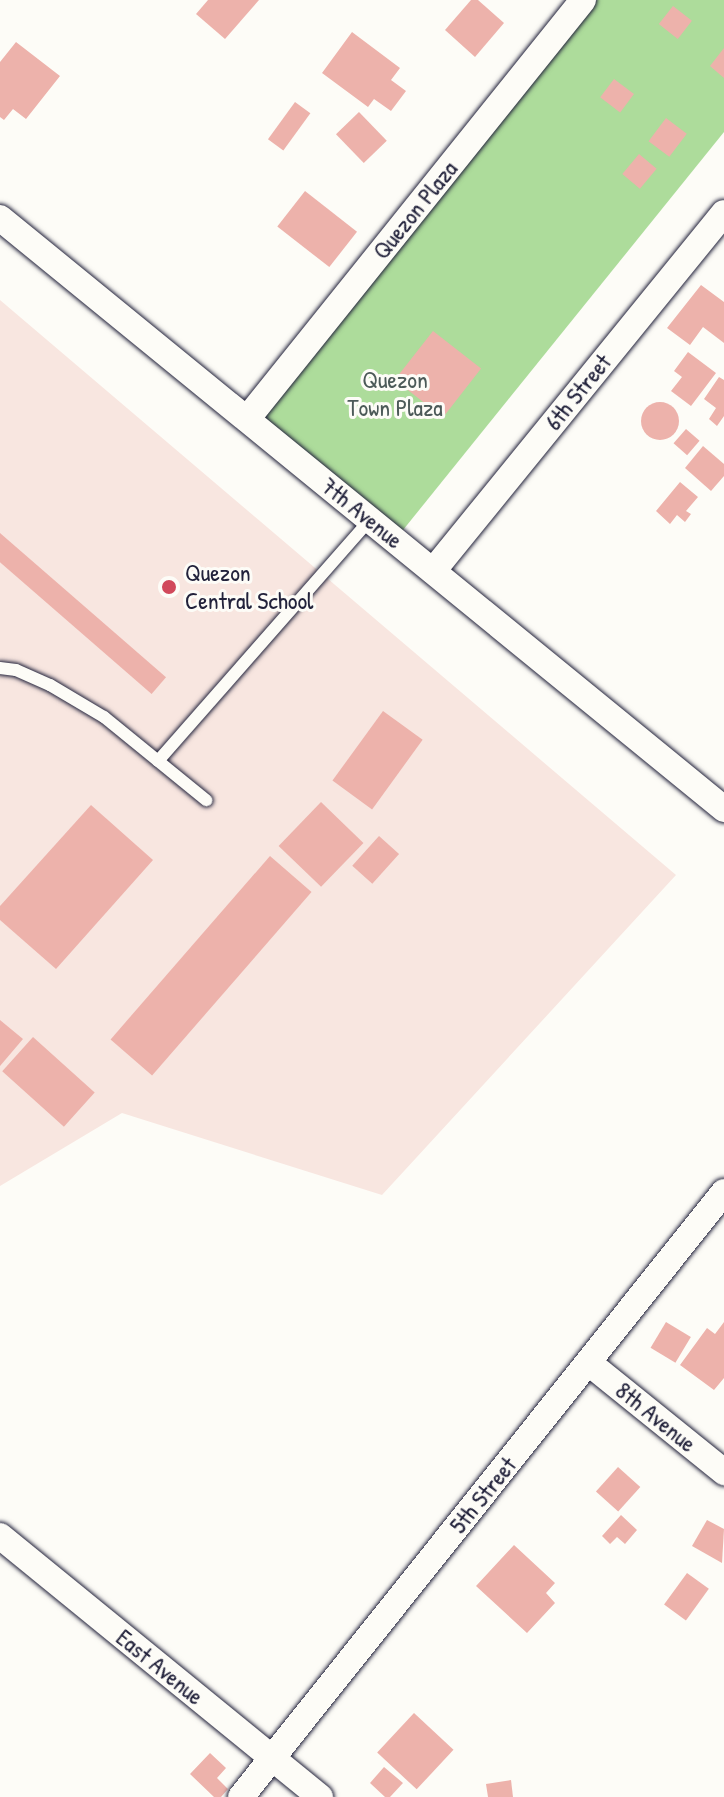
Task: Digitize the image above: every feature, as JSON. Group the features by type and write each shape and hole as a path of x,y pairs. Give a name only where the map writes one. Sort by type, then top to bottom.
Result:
{"street":[{"name":"Quezon Plaza","path":"247,419 573,4"},
{"name":"6th Street","path":"433,571 724,213"},
{"name":"7th Avenue","path":"0,218 724,809"},
{"name":"5th Street","path":"241,1797 724,1192"},
{"name":"8th Avenue","path":"589,1363 724,1472"},
{"name":"East Avenue","path":"0,1536 320,1797"}],"lane":[{"path":"158,761 370,520"},
{"path":"0,668 16,670 50,685 104,717 206,800"}],"shaded area":[{"name":"Quezon Central School","path":"0,300 676,875 382,1195 122,1113 0,1186"}],"green space":[{"name":"Quezon Town Plaza","path":"597,0 724,0 724,132 399,535 252,425"}],"building":[{"path":"208,0 259,0 225,39 196,14"},
{"path":"471,0 478,0 504,23 475,57 445,30"},
{"path":"673,6 692,21 678,39 659,24"},
{"path":"352,32 400,68 391,80 406,91 391,111 374,99 368,107 322,73"},
{"path":"16,42 60,76 26,119 13,109 4,120 0,117 0,62"},
{"path":"724,48 724,78 710,66"},
{"path":"614,79 634,94 620,112 600,97"},
{"path":"295,102 310,113 283,150 268,139"},
{"path":"359,112 387,141 364,163 336,134"},
{"path":"666,118 687,134 669,157 649,141"},
{"path":"639,154 657,169 640,189 622,174"},
{"path":"305,191 357,232 329,267 277,226"},
{"path":"701,285 724,302 724,343 703,327 690,345 667,328"},
{"path":"433,331 481,369 443,417 395,380"},
{"path":"688,352 716,373 691,406 671,391 682,377 674,371"},
{"path":"719,377 724,380 724,416 717,426 709,419 716,408 704,399"},
{"path":"660,402 673,408 679,421 673,434 660,440 647,434 641,421 647,408"},
{"path":"686,429 700,441 687,455 674,443"},
{"path":"703,446 724,464 724,476 711,491 685,468"},
{"path":"680,482 698,497 686,511 691,514 685,522 677,515 670,524 656,511"},
{"path":"0,533 166,677 152,694 0,562"},
{"path":"383,711 423,740 372,809 332,781"},
{"path":"321,802 363,843 321,887 279,846"},
{"path":"91,805 153,860 56,969 0,920 0,906"},
{"path":"379,836 399,854 372,884 352,866"},
{"path":"270,856 312,892 152,1075 111,1039"},
{"path":"0,1020 23,1039 0,1066"},
{"path":"33,1037 95,1093 64,1127 2,1071"},
{"path":"666,1322 691,1337 675,1363 651,1348"},
{"path":"724,1322 724,1378 714,1390 680,1365 707,1328 715,1334"},
{"path":"618,1467 640,1487 618,1512 596,1492"},
{"path":"621,1515 637,1530 625,1544 617,1537 610,1544 602,1536"},
{"path":"707,1520 724,1529 722,1563 692,1546"},
{"path":"514,1545 555,1583 546,1593 555,1603 527,1633 476,1586"},
{"path":"687,1573 709,1589 686,1620 664,1605"},
{"path":"414,1713 453,1750 417,1789 377,1752"},
{"path":"210,1753 226,1768 217,1778 228,1789 221,1797 214,1797 190,1774"},
{"path":"384,1767 403,1783 390,1797 385,1797 370,1783"},
{"path":"511,1780 513,1797 488,1797 486,1784"}],"place":[{"name":"Quezon Central School","path":"169,587"}]}
